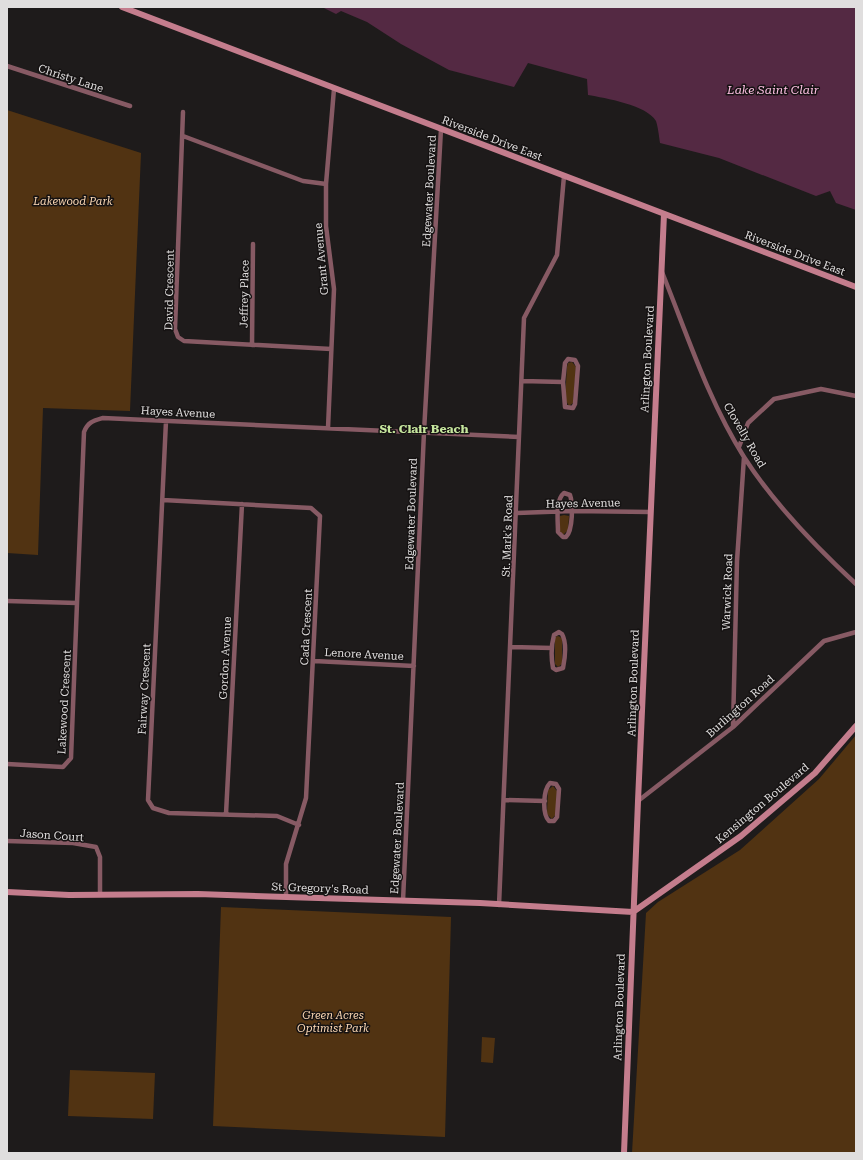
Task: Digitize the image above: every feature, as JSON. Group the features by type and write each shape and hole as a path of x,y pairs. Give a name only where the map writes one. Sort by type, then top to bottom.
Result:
{"street":[{"name":"Riverside Drive East","path":"122,7 856,287"},
{"name":"Christy Lane","path":"7,66 130,106"},
{"name":"Grant Avenue","path":"328,428 334,289 326,226 326,184 334,88"},
{"name":"David Crescent","path":"183,112 176,333 184,341 331,349"},
{"name":"Edgewater Boulevard","path":"403,901 424,432 441,129"},
{"path":"183,136 303,181 326,184"},
{"name":"St. Mark's Road","path":"499,905 517,513 524,318 556,255 564,176"},
{"name":"Arlington Boulevard","path":"624,1153 650,512 664,214"},
{"name":"Jeffrey Place","path":"252,345 253,244"},
{"name":"Clovelly Road","path":"661,268 709,390 744,457 770,494 830,560 856,584"},
{"path":"573,359 578,366 575,404 571,408 564,405 563,382 566,361 573,359"},
{"path":"522,381 563,382"},
{"path":"739,447 748,423 774,399 821,389 856,396"},
{"name":"Hayes Avenue","path":"77,603 84,432 87,424 103,418 519,437"},
{"name":"Fairway Crescent","path":"166,421 148,800 153,808 168,812 277,816 299,825"},
{"name":"Warwick Road","path":"733,727 737,561 744,457"},
{"path":"564,493 570,495 572,510 570,531 566,537 560,536 558,532 558,512 560,498 564,493"},
{"name":"Cada Crescent","path":"163,500 311,508 320,516 306,798 286,864 286,897"},
{"name":"Gordon Avenue","path":"226,814 242,504"},
{"name":"Hayes Avenue","path":"517,513 558,512 572,510 650,512"},
{"path":"7,601 77,603"},
{"name":"Lakewood Crescent","path":"7,764 63,767 71,758 77,603"},
{"path":"560,632 564,638 564,662 563,668 560,670 553,668 552,648 554,635 560,632"},
{"name":"Burlington Road","path":"638,801 733,727 824,641 856,632"},
{"path":"511,647 552,648"},
{"name":"Lenore Avenue","path":"314,661 414,666"},
{"name":"Kensington Boulevard","path":"633,912 741,836 815,773 856,726"},
{"path":"550,784 556,784 559,789 558,814 554,821 548,821 547,819 545,801 548,786 550,784"},
{"path":"504,800 545,801"},
{"name":"Jason Court","path":"7,841 73,843 96,847 100,857 100,894"},
{"name":"St. Gregory's Road","path":"7,892 69,895 100,894 286,897 499,905 633,912"}],"green space":[{"name":"Lakewood Park","path":"7,110 141,153 130,411 43,408 38,555 7,553"},
{"path":"572,362 576,367 573,403 569,406 565,399 567,367 568,363"},
{"path":"560,516 569,516 568,530 563,535 560,533"},
{"path":"558,636 562,638 562,664 558,667 555,664 555,637"},
{"path":"856,735 856,1153 632,1153 646,913 658,902 740,850 819,779"},
{"path":"553,786 557,791 556,814 552,819 547,814 548,790"},
{"name":"Green Acres Optimist Park","path":"221,907 451,917 445,1137 213,1126"},
{"path":"482,1037 495,1038 493,1063 481,1062"},
{"path":"70,1070 155,1073 153,1119 68,1116"}],"water":[{"name":"Lake Saint Clair","path":"322,7 856,7 856,210 836,203 830,191 816,196 719,158 660,143 656,121 651,115 625,103 588,95 587,79 528,63 514,87 449,70 401,44 367,22 341,11 336,14"}],"district":[{"name":"St. Clair Beach","path":"424,429"}]}
